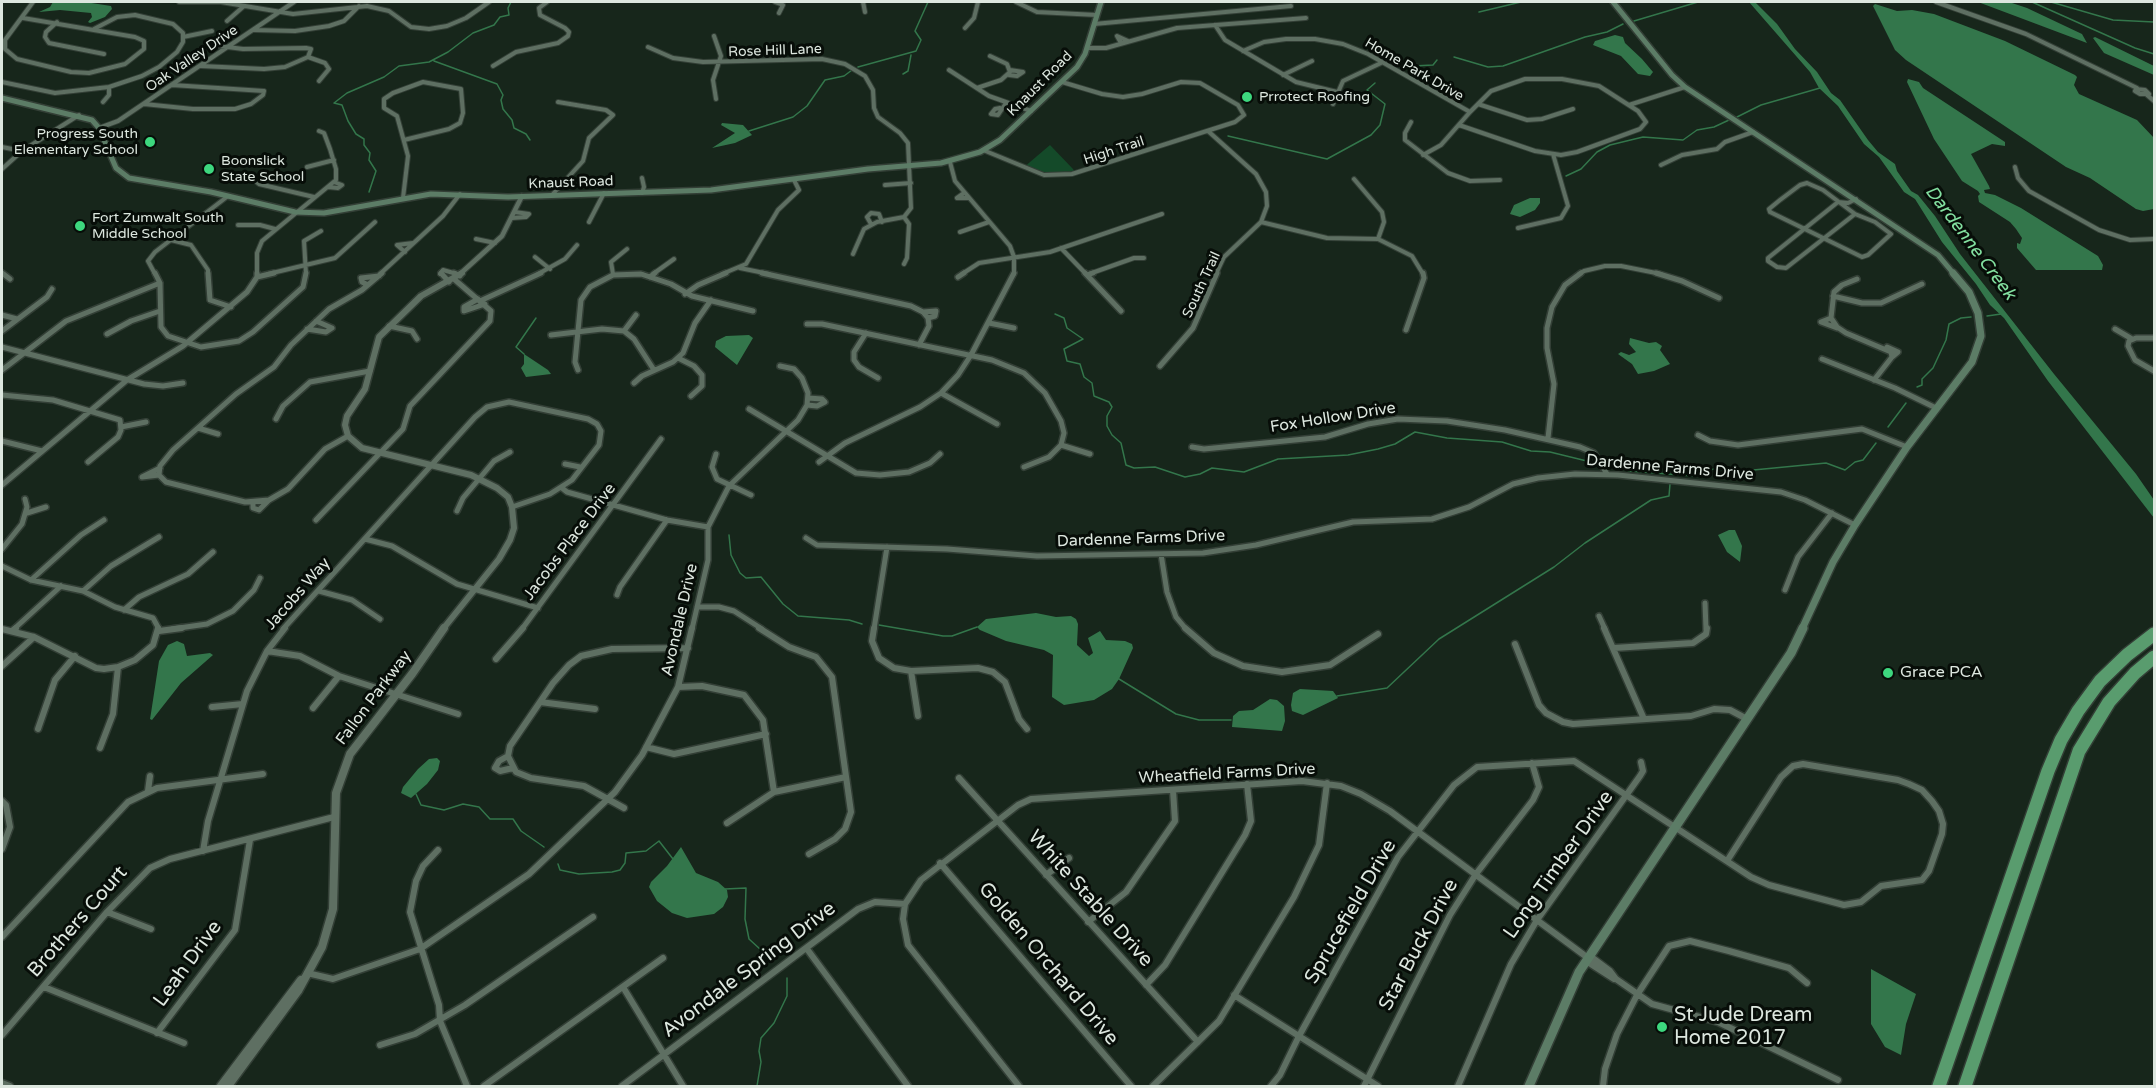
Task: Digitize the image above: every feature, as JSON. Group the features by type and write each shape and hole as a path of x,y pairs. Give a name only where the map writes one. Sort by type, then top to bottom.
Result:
{"highway":[{"path":"1939,1086 2058,747 2078,711 2100,681 2154,634"},
{"path":"1965,1086 2079,751 2109,702 2135,673 2154,657"}],"main road":[{"name":"Knaust Road","path":"99,128 114,165 125,176 296,212 324,213 431,194 522,196 711,190 868,169 950,162 997,143 1076,68 1087,48 1101,2"},
{"path":"1529,1086 1575,981 1588,958 1791,653 1833,562 1855,525 1907,447 1972,362 1981,336 1976,307 1956,275 1938,255 1685,87 1672,75 1613,2"},
{"path":"2,98 78,115 92,120 99,128"}],"street":[{"path":"23,18 140,38 144,41 144,49 132,60 116,68 80,74 25,62 11,56 3,49 8,35 33,2"},
{"path":"179,2 221,2 279,13 305,13 359,6 385,10 393,13 408,26 429,29 447,26 468,18 489,2"},
{"name":"Oak Valley Drive","path":"99,128 117,121 144,104 294,2"},
{"path":"494,66 516,52 558,43 568,36 569,32 565,28 540,15 539,8 547,2"},
{"path":"775,2 783,5 779,13"},
{"path":"863,2 865,12"},
{"path":"965,28 974,18 978,2"},
{"path":"1016,2 1036,12 1097,15"},
{"path":"1244,2 1249,10"},
{"path":"1936,2 2030,36 2137,88 2134,90 2136,92 2147,95 2154,101"},
{"path":"227,21 244,6"},
{"path":"254,30 295,31 335,25 348,18 359,6"},
{"path":"1094,24 1291,6"},
{"path":"2,82 55,93 109,87 142,76 164,64 182,46 181,30 173,24 132,15 111,19 94,29"},
{"path":"1087,48 1102,48 1173,29 1306,18"},
{"path":"57,22 46,32 45,38 50,43 104,54"},
{"path":"1215,25 1222,38 1300,85 1337,92"},
{"path":"183,37 212,31"},
{"path":"714,36 721,51 720,63 713,80 716,99"},
{"path":"1121,43 1117,36 1128,41"},
{"name":"Home Park Drive","path":"1243,51 1266,41 1315,39 1352,47 1407,78 1425,85 1451,103 1470,112"},
{"path":"212,45 271,50 306,48 311,49 308,57"},
{"name":"Rose Hill Lane","path":"648,47 673,58 720,63 811,58 830,60 852,67 865,76 872,85 874,108 879,118 900,133 908,142 911,166 911,208 903,217"},
{"path":"990,56 1007,64 1010,70 1009,75"},
{"path":"199,66 264,69 285,67 308,57 319,59 329,69 319,81"},
{"path":"1283,75 1312,62"},
{"path":"1332,104 1340,84 1349,77 1381,63"},
{"path":"949,70 989,96 1031,111"},
{"path":"977,88 1009,75 1017,76 1023,72 1010,70"},
{"path":"1423,155 1437,148 1487,95 1502,86 1525,79 1577,81 1599,86 1629,105 1645,120 1640,129 1577,152 1553,154 1530,149 1459,125"},
{"path":"403,198 408,156 397,116 384,108 382,102 390,94 420,80 461,89 463,118 453,127 404,140"},
{"name":"High Trail","path":"983,150 1018,167 1044,175 1072,174 1208,131 1239,120 1244,114 1244,111 1211,87 1200,83 1176,83 1124,97 1102,94 1062,82"},
{"path":"1425,85 1432,82"},
{"path":"144,104 192,110 225,110 245,106 258,99 264,91 260,88 210,89 172,85"},
{"path":"103,102 109,95 109,87"},
{"path":"1629,105 1685,87"},
{"path":"552,195 583,161 589,138 613,115 606,110 558,102"},
{"path":"1000,108 1006,103"},
{"path":"1478,105 1527,120 1542,119 1573,109"},
{"path":"2,169 22,151 78,115"},
{"path":"1411,122 1405,133 1406,140 1423,155 1459,179 1500,180"},
{"path":"453,127 459,131"},
{"path":"2,485 128,380 188,343 247,292 257,278 257,253 260,245 275,229 334,182 337,176 325,136 319,131"},
{"path":"1208,131 1252,169 1260,179 1267,198 1261,222 1328,238 1378,239 1412,256 1423,271 1423,285 1406,330"},
{"path":"1661,165 1682,154 1717,149 1725,142 1753,132"},
{"path":"2,147 22,151"},
{"path":"1518,228 1561,218 1568,206 1553,154"},
{"path":"307,167 334,160"},
{"path":"819,462 845,443 920,407 941,393 958,375 971,356 1014,276 1014,257 1010,246 953,178 950,162"},
{"path":"2015,167 2018,178 2029,190 2098,230 2130,240 2154,239"},
{"path":"642,178 642,193"},
{"path":"1354,179 1382,212 1384,222 1378,239"},
{"path":"254,180 259,184 314,197"},
{"path":"686,294 698,285 740,268 751,259 778,210 796,193 794,180"},
{"path":"328,187 338,188 342,185 334,182"},
{"path":"885,185 911,183"},
{"path":"1804,183 1816,186 1849,208 1855,214 1875,222 1891,234 1864,257 1772,214 1769,209 1804,183"},
{"path":"589,222 604,193"},
{"path":"964,193 957,198 969,198"},
{"path":"159,475 160,468 173,450 236,394 274,367 291,345 337,303 379,276 443,216 460,194"},
{"path":"228,196 148,261 160,284 161,327 164,332 188,343 201,347 216,346 246,337 303,287 306,280 304,241 321,231"},
{"path":"522,196 506,231 495,243 454,279 421,296 389,326 375,344 365,389 347,416 345,425 348,436 362,448 478,479 502,492 512,507 562,488 599,445 602,437 600,428 608,425"},
{"path":"1855,214 1786,268 1777,267 1767,261 1838,202 1858,201"},
{"path":"1849,208 1858,201"},
{"path":"872,224 867,217 871,213 879,214 882,222"},
{"path":"958,277 978,263 1039,254 1162,214"},
{"path":"853,254 861,233 872,224 903,217 909,224 908,258 904,264"},
{"path":"257,278 339,255 375,222"},
{"path":"960,232 989,222"},
{"name":"South Trail","path":"1160,366 1193,328 1224,257 1261,222"},
{"path":"238,225 260,225 275,229"},
{"path":"476,239 495,243"},
{"path":"171,240 191,245 207,270 210,300 231,307"},
{"path":"405,252 397,245 414,243"},
{"path":"481,301 550,269 565,259 577,245"},
{"path":"1061,248 1121,311"},
{"path":"613,275 612,262 627,249"},
{"path":"534,257 550,269"},
{"path":"1087,275 1134,258 1144,258"},
{"path":"650,277 674,259"},
{"path":"1548,438 1554,384 1547,328 1552,307 1565,285 1584,271 1605,266 1621,266 1646,270 1682,281 1719,298"},
{"path":"740,268 911,306 923,312 928,318 929,326 919,345"},
{"path":"2,273 10,279"},
{"path":"578,370 575,362 581,300 585,292 596,283 613,275 630,273 650,277 671,284 686,294 753,311"},
{"path":"368,285 362,282 361,278 379,276"},
{"path":"316,520 402,429 410,406 430,381 490,321 491,311 454,279"},
{"path":"1838,328 1831,318 1833,298 1842,285 1857,279"},
{"path":"2,370 66,321 160,284"},
{"path":"1833,298 1875,304 1922,285"},
{"path":"2,331 47,297 52,289"},
{"path":"634,383 642,376 678,358 686,348 695,323 711,300"},
{"path":"106,334 131,321 160,311"},
{"path":"923,312 936,311 935,316 928,318"},
{"path":"2,315 17,319"},
{"path":"624,331 636,315"},
{"path":"1831,318 1821,322 1851,336 1898,352 1874,380"},
{"path":"308,329 326,332 332,328 316,321"},
{"path":"989,323 1014,328"},
{"path":"807,324 822,324 866,333 1014,367 1039,385 1064,428 1061,445 1049,457 1024,467"},
{"path":"389,326 412,331 417,339"},
{"path":"552,335 610,329 624,331 634,339 654,370"},
{"path":"2115,329 2132,339 2154,338"},
{"path":"866,333 854,352 854,360 859,367 878,378"},
{"path":"2132,339 2128,346 2132,356 2154,370"},
{"path":"2,347 128,380 163,386 183,383"},
{"path":"678,358 694,366 702,375 702,386 691,396"},
{"path":"1822,359 1936,408"},
{"path":"780,366 798,373 807,385 807,405 798,420 786,430"},
{"path":"276,419 283,406 310,382 370,370"},
{"path":"941,393 997,424"},
{"path":"2,395 36,397 113,416 120,420 121,428 118,436 88,462"},
{"path":"807,405 817,406 825,402 822,399 808,398"},
{"name":"Jacobs Way","path":"203,851 208,821 243,704 251,680 267,651 288,623 475,417 494,401 509,402 588,419 600,428"},
{"path":"749,409 856,473 880,475 909,472 930,462 940,454"},
{"name":"Fox Hollow Drive","path":"1192,447 1203,449 1324,436 1368,424 1398,420 1448,421 1548,438 1580,447 1594,453 1607,474"},
{"path":"121,428 146,423"},
{"path":"198,428 218,434"},
{"path":"1698,435 1710,441 1738,445 1862,429 1907,447"},
{"name":"Avondale Drive","path":"307,974 333,979 420,949 529,874 608,801 645,747 678,687 708,560 708,527 729,486 786,430"},
{"path":"159,475 166,482 253,503 253,508 259,510 269,500 288,489 325,449 348,436"},
{"name":"Jacobs Place Drive","path":"496,658 505,651 538,608 661,439"},
{"path":"2,441 42,451"},
{"path":"1061,445 1090,454"},
{"path":"457,511 463,498 494,461 510,452"},
{"path":"716,454 712,467 714,475 722,483 751,495"},
{"path":"565,464 580,467"},
{"path":"159,475 142,477 147,472 160,468"},
{"name":"Dardenne Farms Drive","path":"806,538 817,545 1059,556 1203,553 1256,545 1353,522 1432,519 1449,515 1501,489 1521,482 1575,474 1607,474 1782,492 1855,525"},
{"path":"562,488 567,492 668,520 708,527"},
{"path":"2,549 16,534 27,513 25,499"},
{"path":"27,513 46,507"},
{"name":"Fallon Parkway","path":"228,1086 298,991 322,947 333,909 334,817 338,786 350,754 510,540 514,528 512,507"},
{"path":"1785,590 1798,557 1832,513"},
{"path":"31,579 81,535 104,520"},
{"path":"617,595 620,587 668,520"},
{"path":"83,591 111,566 159,537"},
{"path":"365,539 392,546 442,576 474,590 538,608"},
{"path":"886,547 872,641 874,649 886,663 910,671 978,668 993,672 1005,682 1019,719 1027,729"},
{"path":"124,610 139,597 188,574 213,552"},
{"path":"1161,554 1167,592 1176,617 1214,653 1243,666 1282,672 1330,665 1378,634"},
{"path":"2,566 31,579 83,591 124,610 153,618 157,622 159,631 148,650 135,660 118,667 96,668 34,637 2,629"},
{"path":"159,631 207,624 224,616 233,611 254,590 260,578"},
{"path":"12,631 61,586"},
{"path":"319,591 352,600 380,619"},
{"path":"1614,648 1693,643 1706,634 1705,603"},
{"path":"697,607 719,607 734,611 789,647 809,653 822,663 832,677 851,812 845,829 836,839 809,854"},
{"path":"1599,616 1644,719"},
{"path":"2,666 34,637"},
{"path":"1515,644 1539,705 1551,716 1573,724 1691,716 1713,709 1730,710 1747,719"},
{"path":"624,808 584,786 531,778 516,772 508,756 514,737 568,664 581,656 612,649 688,648"},
{"path":"267,651 300,656 339,676 458,714"},
{"path":"38,729 55,680 75,656"},
{"path":"822,663 830,658"},
{"path":"100,748 113,714 118,667"},
{"path":"910,671 918,716"},
{"path":"313,708 339,676"},
{"path":"678,687 702,686 744,695 763,720 774,792"},
{"path":"540,702 595,709"},
{"path":"212,707 243,704"},
{"path":"645,747 674,754 766,734"},
{"path":"508,756 500,760 495,768 500,771 513,768"},
{"name":"Sprucefield Drive","path":"1271,1086 1280,1075 1299,1036 1398,857 1454,785 1477,767 1574,761 1727,861 1769,885 1844,905 1855,904 1881,886 1913,884 1922,880 1934,860 1943,824 1932,801 1922,790 1909,784 1898,780 1803,764 1793,766 1781,777 1727,861"},
{"name":"Long Timber Drive","path":"1458,1086 1511,964 1537,921 1643,771 1641,762"},
{"name":"Star Buck Drive","path":"1366,1083 1450,915 1476,874 1536,794 1539,787 1532,763"},
{"path":"2,937 128,801 148,791 263,774"},
{"path":"148,791 150,776"},
{"path":"727,823 774,792 846,777"},
{"name":"White Stable Drive","path":"959,778 1198,1042"},
{"name":"Wheatfield Farms Drive","path":"940,863 1018,805 1040,798 1302,781 1328,783 1361,794 1418,831 1588,958"},
{"path":"1153,1086 1219,1022 1294,897 1319,845 1328,783"},
{"path":"1146,985 1165,965 1245,835 1251,821 1247,784"},
{"path":"1088,922 1126,892 1175,821 1173,790"},
{"path":"2,801 6,805 10,827 2,849"},
{"name":"Brothers Court","path":"2,1035 107,912 150,868 170,859 334,817"},
{"name":"Leah Drive","path":"157,1033 235,930 250,840"},
{"path":"438,850 423,866 412,894 410,912 439,1005 440,1020 467,1086"},
{"path":"1046,876 1069,858"},
{"path":"940,863 916,886 905,904 903,919 908,945 1019,1086"},
{"name":"Golden Orchard Drive","path":"940,863 1131,1086"},
{"name":"Avondale Spring Drive","path":"622,1086 867,904 880,902 905,904"},
{"path":"107,912 151,929"},
{"path":"380,1045 416,1034 465,1005 593,917"},
{"path":"1603,1086 1605,1069 1617,1034 1637,995 1669,946 1690,941 1789,968 1807,983"},
{"path":"807,949 908,1086"},
{"path":"484,1086 663,958"},
{"path":"1588,958 1607,976 1616,979 1652,1004 1718,1022 1838,1080"},
{"name":"Fallon Parkway","path":"221,1086 292,989 307,974"},
{"path":"44,987 184,1043"},
{"path":"623,987 683,1086"},
{"path":"1234,995 1299,1036 1366,1083 1378,1086"},
{"path":"2,1083 10,1086"}],"shaded area":[{"path":"53,2 85,2 111,6 112,9 105,17 90,23 88,22 92,17 91,13 60,10 39,12 50,7"},
{"path":"1749,2 1755,2 1777,24 1795,49 1817,72 1831,93 1840,100 1878,152 1895,164 1897,171 1911,191 1918,195 1935,216 1960,254 2136,474 2154,500 2154,518 2048,381 2004,318 1990,305 1942,242 1915,199 1904,192 1879,157 1864,144 1838,106 1819,88 1810,72"},
{"path":"1978,2 2009,2 2027,8 2082,34 2087,43"},
{"path":"1875,4 1897,11 1912,10 1934,14 2005,41 2075,75 2077,77 2074,85 2079,94 2137,120 2154,138 2154,209 2143,211 2136,209 2090,178 2066,167 1906,60 1895,50 1873,6"},
{"path":"1615,35 1623,37 1625,43 1642,59 1653,72 1650,76 1638,74 1621,56 1593,45 1595,41"},
{"path":"2093,38 2154,66 2154,75 2104,53"},
{"path":"1908,79 1919,82 1923,88 2005,142 2005,146 1992,144 1971,154 1989,186 1990,189 1984,190 1985,193 1995,195 2021,208 2098,256 2103,265 2102,270 2036,270 2017,248 2017,243 2020,244 2022,238 2016,229 2010,222 1979,202 1978,191 1962,181 1934,139 1907,82"},
{"path":"722,123 743,125 752,135 735,143 712,148 735,133 721,125"},
{"path":"1050,145 1075,173 1044,174 1023,168"},
{"path":"1530,198 1540,198 1540,203 1535,210 1520,217 1510,214 1514,205"},
{"path":"749,335 753,338 737,365 715,347 716,341 726,336"},
{"path":"1630,338 1649,343 1656,342 1662,346 1660,350 1670,364 1654,371 1638,374 1632,364 1618,354 1621,352 1629,355 1636,352 1629,344"},
{"path":"524,354 551,374 526,377 521,368 524,364"},
{"path":"1735,530 1742,546 1740,562 1727,552 1718,535"},
{"path":"1036,613 1056,617 1071,616 1076,619 1078,624 1077,645 1089,656 1093,653 1088,638 1100,631 1106,640 1125,641 1132,644 1133,648 1112,689 1094,700 1064,705 1052,697 1053,655 1044,650 1006,641 977,627 986,619"},
{"path":"177,641 184,644 187,656 210,653 213,655 181,683 152,720 150,719 159,661 168,645"},
{"path":"1300,689 1333,691 1338,698 1303,715 1292,711 1291,705 1293,693"},
{"path":"1270,699 1277,700 1284,706 1285,721 1282,731 1232,727 1233,716 1239,711 1253,710"},
{"path":"437,758 440,761 438,770 427,784 411,798 401,793 403,787 418,769 429,759"},
{"path":"681,847 696,873 718,882 727,890 728,897 723,907 714,914 687,918 672,913 657,901 649,887"},
{"path":"1871,969 1916,994 1906,1024 1901,1055 1885,1047 1871,1024"}],"waterway":[{"path":"369,192 376,171 369,160 370,153 364,145 364,139 356,134 348,121 342,105 334,103 347,93 384,77 399,66 429,62 448,52 473,33 494,25 500,17 509,15 508,8 511,2"},
{"path":"858,67 916,51 921,40 915,31 928,2"},
{"path":"1341,2 1346,2"},
{"path":"1479,12 1521,2"},
{"path":"1634,21 1698,2"},
{"path":"2032,2 2135,48 2154,54"},
{"path":"2051,2 2113,20 2154,22"},
{"path":"1454,57 1488,67 1503,66 1585,37 1607,32 1623,24"},
{"path":"903,74 908,71 911,55"},
{"path":"1413,66 1433,65 1437,60"},
{"path":"434,61 497,84 503,95 501,100 503,109 512,120 514,128 526,134 530,140"},
{"path":"749,131 793,117 807,106 825,80 844,76 852,70"},
{"path":"1228,136 1327,159 1371,135 1380,125 1385,104 1367,90 1375,83"},
{"path":"1737,117 1761,105 1820,88"},
{"path":"1566,176 1581,169 1597,152 1610,145 1643,137 1683,140 1697,130 1714,127 1729,120"},
{"path":"1055,314 1064,318 1067,328 1083,339 1064,349 1067,361 1080,364 1084,377 1092,383 1094,396 1109,402 1112,407 1107,416 1107,426 1112,435 1121,443 1126,465 1134,468 1155,467 1185,477 1200,474 1212,468 1244,472 1278,459 1348,455 1378,449 1395,444 1415,432 1447,438 1502,442 1531,451 1550,452 1595,463"},
{"path":"1987,316 2001,314"},
{"path":"1917,387 1922,385 1922,379 1933,368 1946,340 1949,324 1961,318 1971,317"},
{"path":"524,354 516,347 536,318"},
{"path":"1888,427 1906,403"},
{"path":"1610,465 1629,471 1694,476 1712,469 1743,471 1826,463 1845,470 1855,462 1863,460 1876,443"},
{"path":"1337,696 1387,688 1439,639 1554,567 1585,543 1651,500 1669,496 1670,484"},
{"path":"729,535 731,555 740,573 746,578 761,577 783,604 798,616 849,620 862,624"},
{"path":"879,625 943,636 952,636 977,627"},
{"path":"1119,679 1176,714 1199,720 1231,720"},
{"path":"416,794 421,805 444,810 463,804 479,807 490,819 513,819 521,831 544,847"},
{"path":"558,864 560,870 579,874 612,872 620,870 625,863 626,853 646,851 659,841 673,859"},
{"path":"725,889 746,888 745,919 749,939 772,960"},
{"path":"757,1086 761,1062 759,1051 761,1038 774,1023 787,996 787,978"}],"place":[{"name":"Prrotect Roofing","path":"1247,97"},
{"name":"Progress South Elementary School","path":"150,142"},
{"name":"Boonslick State School","path":"209,169"},
{"name":"Fort Zumwalt South Middle School","path":"80,226"},
{"name":"Grace PCA","path":"1888,673"},
{"name":"St Jude Dream Home 2017","path":"1662,1027"}],"water label":[{"name":"Dardenne Creek","path":"1970,243"}]}
